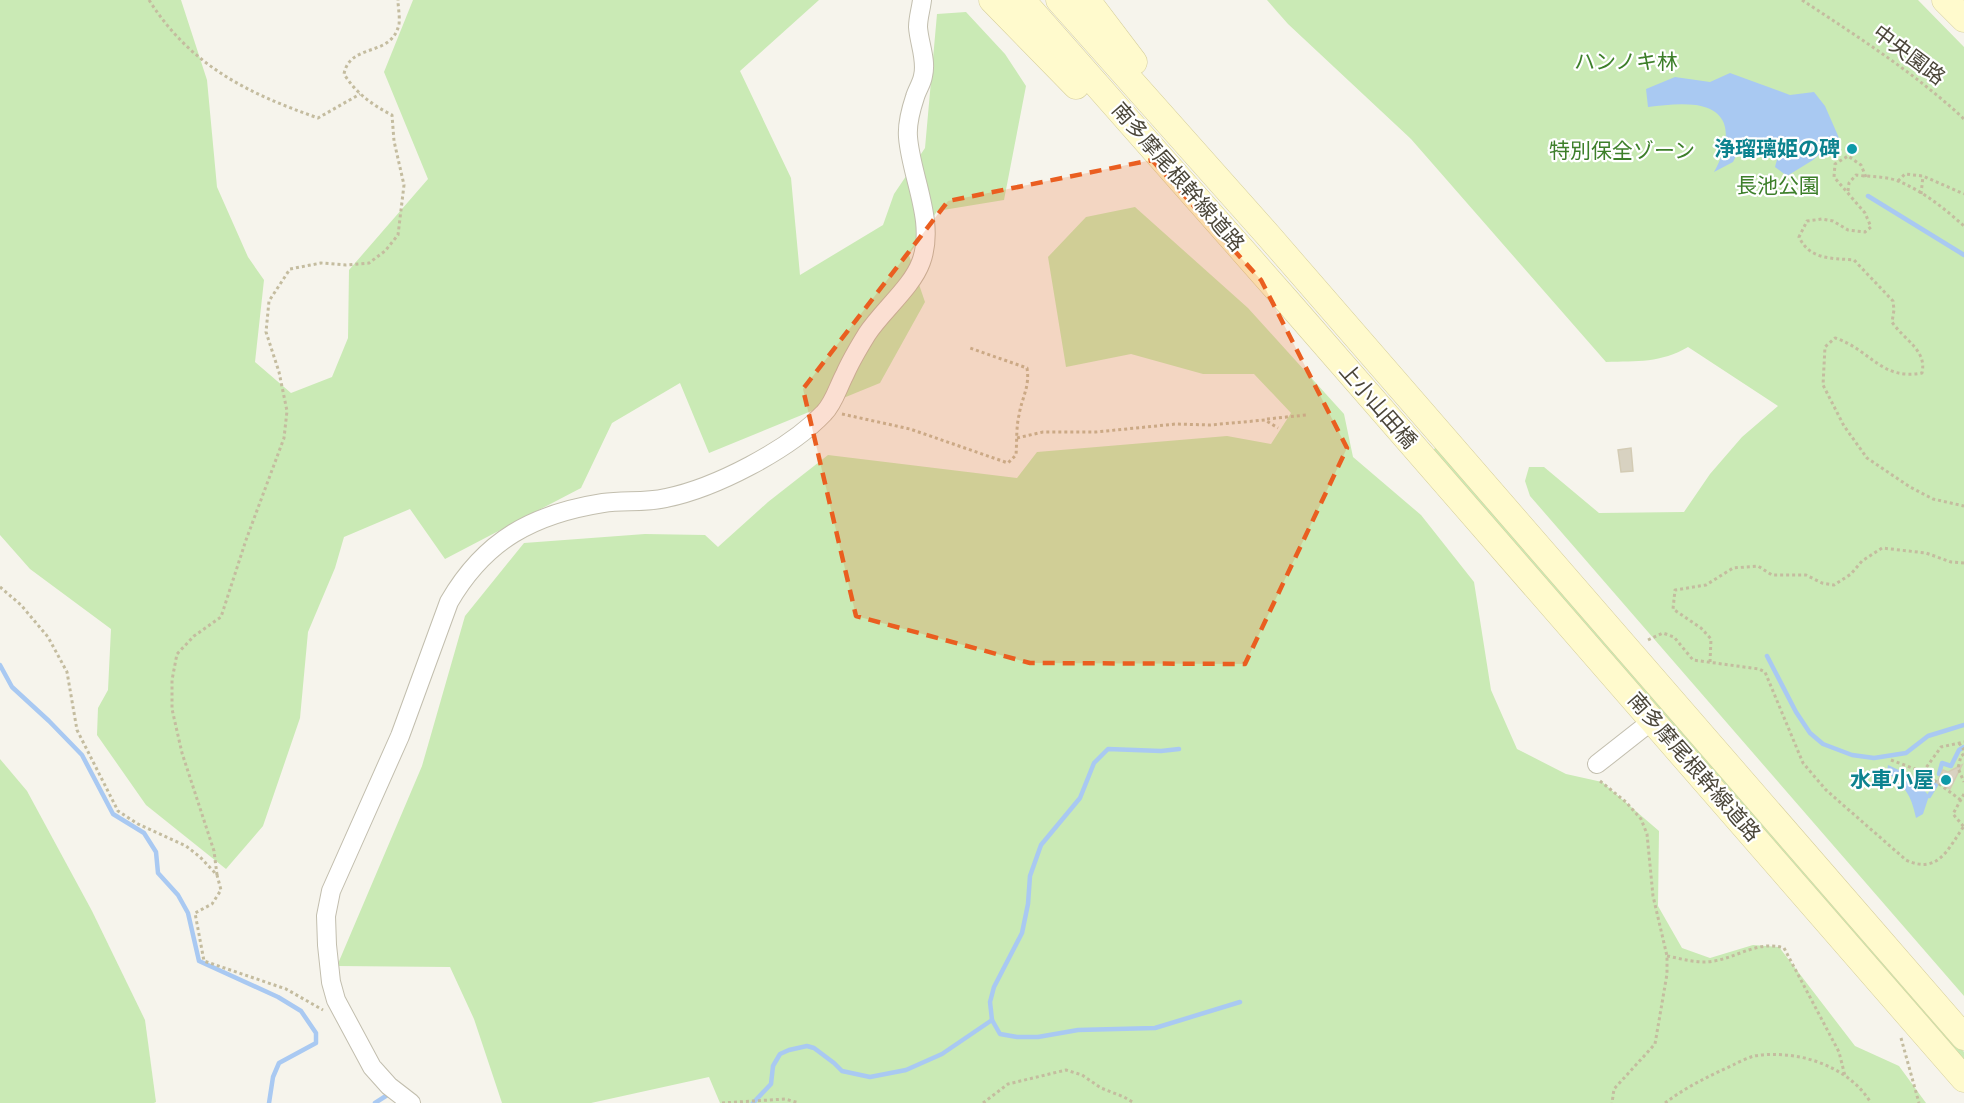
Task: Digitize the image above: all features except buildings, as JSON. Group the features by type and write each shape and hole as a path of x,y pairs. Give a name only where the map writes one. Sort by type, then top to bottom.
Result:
{"main road":[{"path":"992,0 1288,302"},
{"name":"南多摩尾根幹線道路","path":"1022,0 1333,354"},
{"name":"南多摩尾根幹線道路","path":"1059,0 1355,336"},
{"path":"1087,0 1267,234"},
{"path":"1945,0 1964,19"},
{"name":"上小山田橋","path":"1355,336 1443,439"},
{"name":"上小山田橋","path":"1333,354 1423,457"},
{"name":"南多摩尾根幹線道路","path":"1443,439 1964,1037"},
{"name":"南多摩尾根幹線道路","path":"1423,457 1964,1078"}],"street":[{"path":"411,1103 389,1086 372,1067 336,1000 331,982 326,916 331,891 400,736 449,602 481,557 499,542 539,521 559,513 604,503 663,499 709,485 781,447 826,411 868,332 914,275 921,261 924,247 923,210 908,135 915,97 924,75 918,27 922,0"},
{"path":"1596,769 1653,720"}],"path":[{"path":"149,0 164,24 195,54 228,78 276,103 318,118 360,94"},
{"path":"348,1024 286,989 204,961 195,913 212,904 221,890 214,851 182,753 172,709 172,680 177,654 194,636 221,617 246,540 284,438 287,411 279,372 266,332 269,301 290,269 321,263 346,265 369,263 386,251 398,235 404,184 394,141 392,115 378,108 360,94 344,74 346,64 356,55 385,45 394,35 399,23 398,0"},
{"name":"中央園路","path":"1802,0 1877,49 1964,119"},
{"path":"1866,177 1861,165 1848,156 1835,164 1834,177 1865,213 1871,227 1865,232 1848,230 1833,221 1822,219 1807,221 1799,237 1804,248 1823,257 1854,260 1893,301 1892,322 1901,335 1919,352 1924,362 1922,373 1912,375 1890,372 1850,343 1836,338 1825,347 1823,384 1844,426 1867,458 1910,487 1933,499 1964,506"},
{"path":"1898,181 1905,174 1923,176 1964,194"},
{"path":"1848,191 1849,183 1856,175 1898,181 1943,207 1964,226"},
{"path":"1921,194 1923,176"},
{"path":"826,411 910,429 1008,463 1016,454 1018,418 1028,389 1027,368 970,348"},
{"path":"1017,438 1043,432 1096,432 1176,424 1210,425 1306,415"},
{"path":"1265,420 1278,428"},
{"path":"1710,662 1711,639 1701,628 1673,609 1675,590 1706,585 1733,568 1758,566 1772,575 1806,575 1822,583 1834,585 1851,574 1862,561 1882,548 1926,553 1952,562 1964,563"},
{"path":"0,587 21,605 48,638 68,672 77,730 118,811 138,824 186,846 218,874"},
{"path":"1648,640 1663,633 1674,637 1693,660 1759,669 1765,672 1803,763 1826,790 1906,860 1918,866 1933,864 1946,853 1964,826 1953,814 1964,794"},
{"path":"1923,772 1941,747 1964,742"},
{"path":"1959,743 1964,750"},
{"path":"1964,754 1961,756 1958,768 1964,782"},
{"path":"1891,760 1923,772 1962,801"},
{"path":"1596,769 1602,784 1626,802 1644,826 1651,864 1653,896 1667,957 1667,974 1655,1044 1614,1089 1611,1103"},
{"path":"1667,957 1700,963 1716,961 1759,946 1773,944 1784,948 1839,1052 1845,1076"},
{"path":"1900,1038 1919,1103"},
{"path":"1665,1103 1684,1089 1752,1056 1777,1055 1811,1059 1845,1076 1865,1093 1871,1103"},
{"path":"983,1103 1008,1084 1066,1070 1082,1075 1101,1088 1124,1096 1134,1103"},
{"path":"722,1103 785,1099 799,1103"}],"highlighted area":[{"path":"1152,160 1261,280 1347,448 1245,664 1030,663 856,616 803,389 948,201"}],"green space":[{"path":"0,0 181,0 207,80 217,187 248,257 264,280 255,362 291,393 332,377 348,338 349,270 428,179 384,72 413,0 819,0 740,71 791,178 800,275 883,225 894,194 925,148 937,14 966,12 1005,54 1026,86 1004,200 937,211 909,255 925,302 880,383 709,453 680,383 612,423 581,488 445,559 410,509 344,537 335,568 308,632 300,718 263,826 226,869 146,805 97,735 98,708 108,690 111,629 30,569 0,535"},
{"name":"長池公園","path":"1267,0 1918,0 1964,47 1964,996 1530,496 1525,481 1529,467 1544,467 1599,513 1684,512 1710,474 1742,437 1778,406 1688,347 1658,359 1606,362 1411,139 1288,24"},
{"path":"1135,207 1248,308 1344,414 1353,457 1421,515 1474,582 1491,690 1517,749 1566,774 1602,782 1659,831 1658,906 1682,948 1710,958 1753,945 1779,947 1855,1046 1899,1066 1926,1103 720,1103 709,1077 591,1103 502,1103 474,1019 450,967 337,966 422,766 465,616 524,543 645,534 705,535 718,547 768,502 828,455 1017,478 1037,452 1227,436 1271,444 1291,413 1254,374 1203,374 1131,354 1066,367 1048,257 1086,217"},
{"path":"1437,447 1964,1052 1964,1062 1431,451"},
{"path":"0,759 27,791 92,911 145,1020 156,1102 154,1103 0,1103"}],"water":[{"path":"1730,73 1790,95 1814,92 1825,106 1839,138 1813,160 1787,176 1775,167 1779,152 1772,139 1755,138 1741,146 1733,162 1714,172 1723,151 1726,131 1718,114 1709,108 1696,105 1648,107 1646,89 1675,77 1710,82"},
{"path":"1888,765 1912,776 1929,796 1923,814 1916,818 1906,792 1887,772"}],"waterway":[{"path":"1868,196 1964,255"},
{"path":"1767,656 1796,712 1810,733 1823,744 1852,755 1874,758 1906,753 1928,736 1964,725"},
{"path":"0,665 12,687 82,755 113,814 144,833 156,852 158,873 178,895 188,913 199,961 278,997 301,1011 316,1033 316,1043 279,1063 273,1077 269,1103"},
{"path":"1939,774 1942,763 1951,766 1959,750 1964,747"},
{"path":"1179,749 1161,751 1108,749 1094,763 1080,798 1041,845 1030,876 1028,904 1022,933 994,987 990,1002 992,1020 1000,1034 1038,1037 1078,1030 1155,1028 1240,1002"},
{"path":"1929,796 1937,783"},
{"path":"753,1103 771,1084 773,1066 780,1054 789,1050 807,1046 814,1048 842,1071 870,1077 906,1070 942,1054 992,1020"},
{"path":"375,1103 389,1094"}],"place":[{"name":"浄瑠璃姫の碑","path":"1852,149"},
{"name":"水車小屋","path":"1946,780"}],"park label":[{"name":"ハンノキ林","path":"1626,62"},
{"name":"特別保全ゾーン","path":"1622,151"}]}
